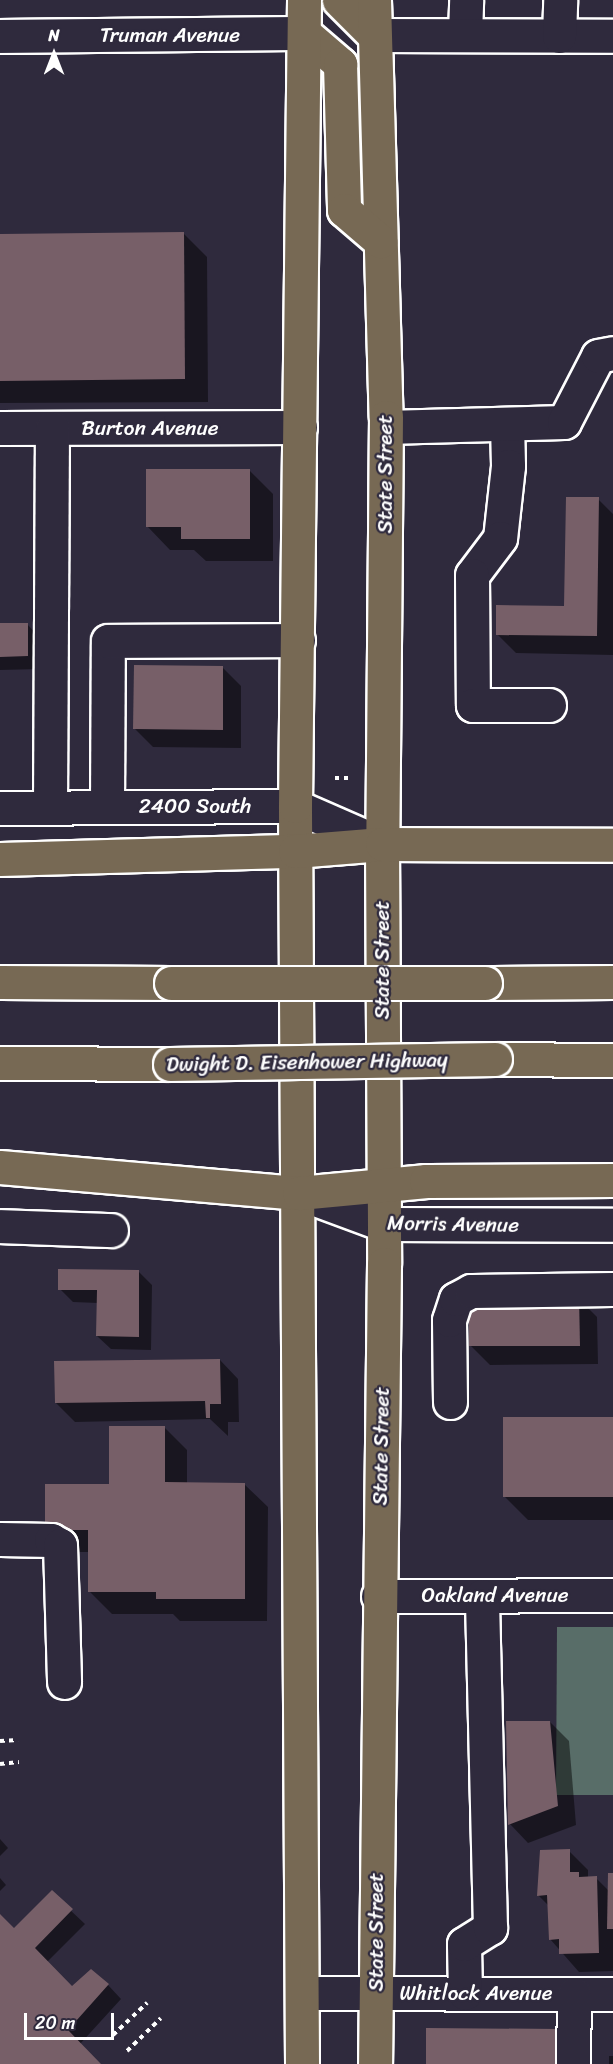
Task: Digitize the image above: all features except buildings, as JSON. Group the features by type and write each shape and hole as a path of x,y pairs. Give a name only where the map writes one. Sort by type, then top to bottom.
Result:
{"main road":[{"path":"302,2064 299,1193 295,806 304,0"},
{"path":"339,0 374,35"},
{"name":"State Street","path":"374,0 386,427 382,844 383,1224 375,2064"},
{"path":"304,33 340,64 344,210 380,241"},
{"path":"0,859 295,851 382,844 613,845"},
{"path":"7,980 171,983 613,982"},
{"name":"Dwight D. Eisenhower Highway","path":"0,1063 170,1064 495,1059 613,1060"},
{"path":"0,1167 299,1193 426,1181 613,1180"}],"street":[{"path":"465,34 466,0"},
{"path":"559,36 560,0"},
{"name":"Truman Avenue","path":"0,36 304,33"},
{"path":"374,35 613,36"},
{"path":"386,427 564,422 598,356 613,353"},
{"path":"507,424 508,466 500,537 472,575 473,705 549,705"},
{"name":"Burton Avenue","path":"0,428 300,427"},
{"path":"50,807 52,428"},
{"path":"107,806 108,641 298,640"},
{"name":"2400 South","path":"0,808 295,806 382,844"},
{"name":"Morris Avenue","path":"299,1193 383,1224 613,1225"},
{"path":"0,1226 111,1230"},
{"path":"450,1402 449,1320 456,1299 471,1291 613,1289"},
{"path":"0,1539 51,1540 60,1545 64,1682"},
{"name":"Oakland Avenue","path":"378,1596 613,1595"},
{"path":"465,1993 464,1944 489,1928 482,1596"},
{"name":"Whitlock Avenue","path":"302,1993 613,1994"},
{"path":"573,2064 574,1994"}],"path":[{"path":"335,778 352,778"},
{"path":"0,1741 18,1740"},
{"path":"0,1764 19,1762"},
{"path":"113,2036 147,2003"},
{"path":"127,2051 161,2018"}],"green space":[{"path":"557,1627 613,1627 613,1795 556,1795"}]}
